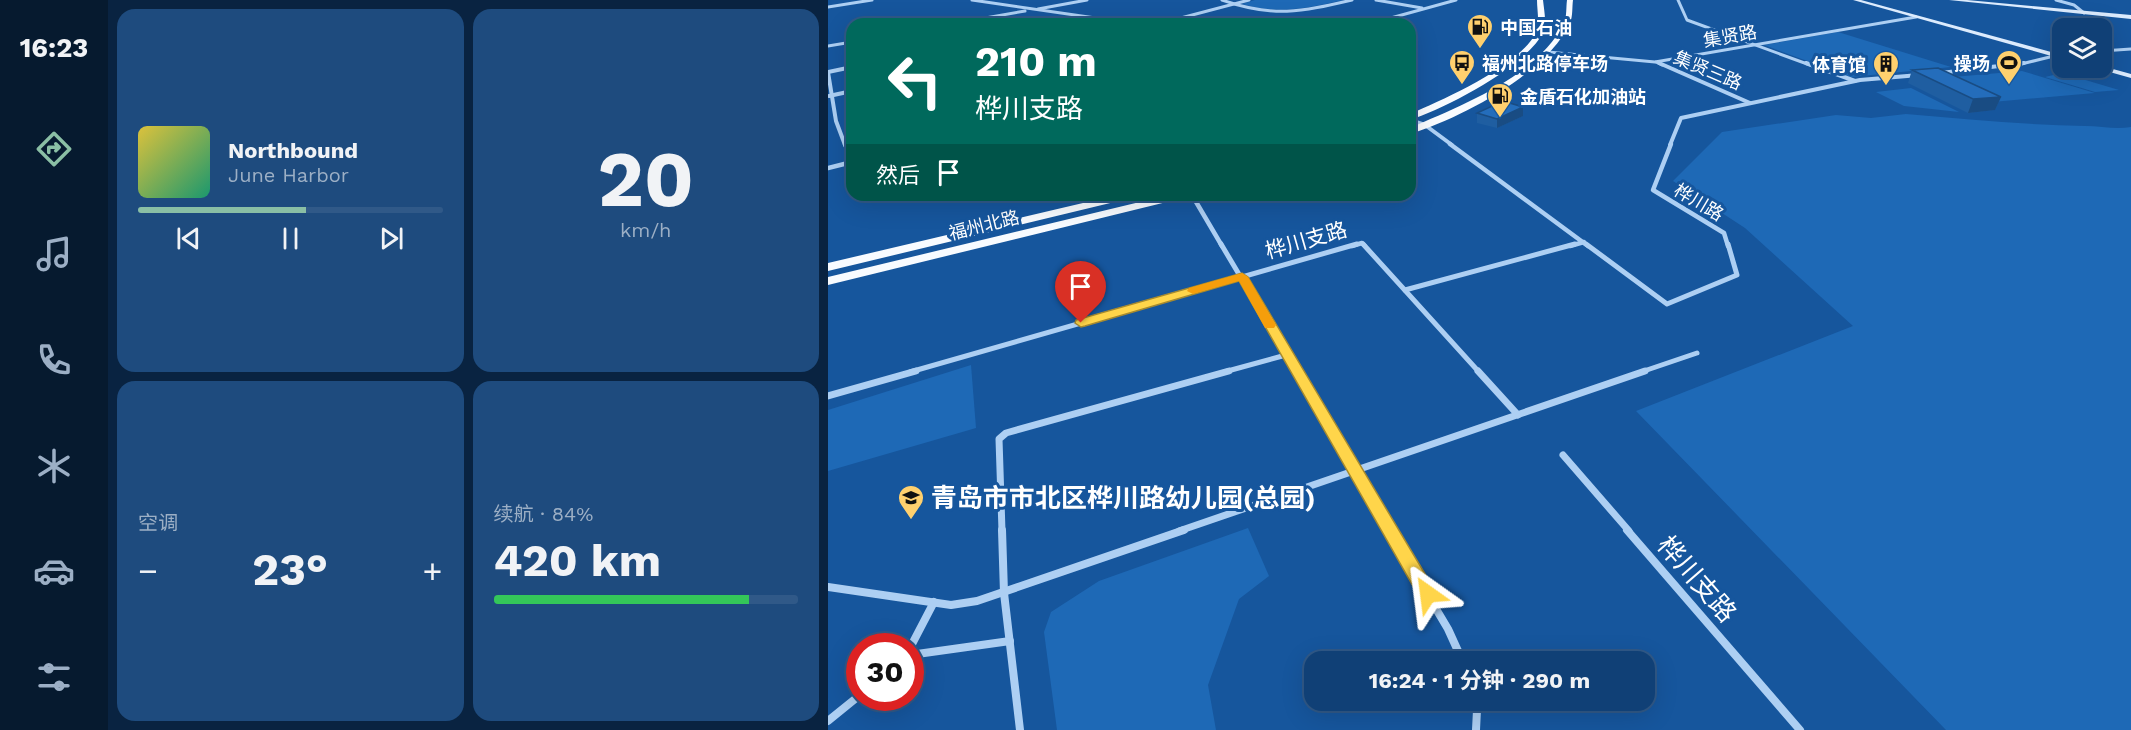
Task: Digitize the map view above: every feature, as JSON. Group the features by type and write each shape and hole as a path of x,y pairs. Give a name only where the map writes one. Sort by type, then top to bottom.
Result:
{"main road":[{"path":"1416,115 1487,80 1524,50 1540,32 1540,0"},
{"path":"1416,129 1506,86 1548,52 1568,21 1570,0"},
{"name":"福州北路","path":"828,267 1106,201"},
{"name":"福州北路","path":"828,281 1158,201"}],"street":[{"path":"828,7 872,0"},
{"path":"972,0 1092,18"},
{"path":"985,18 1087,0"},
{"path":"1222,0 1260,12 1275,13 1306,10 1352,0"},
{"path":"1179,18 1249,0"},
{"path":"1376,0 1426,9"},
{"path":"1391,18 1456,0"},
{"path":"1677,0 1687,20 1856,81"},
{"path":"1855,0 2052,54"},
{"path":"1951,0 2131,17"},
{"path":"2056,0 2074,5 2085,13"},
{"name":"集贤路","path":"1548,52 1655,62 1916,17"},
{"path":"828,46 846,43"},
{"path":"2112,50 2131,49"},
{"path":"1936,73 2012,66 2052,54"},
{"name":"集贤三路","path":"1655,62 1750,103"},
{"path":"846,68 828,72 836,121 846,147"},
{"path":"2112,71 2131,76"},
{"name":"桦川路","path":"1416,121 1425,125 1667,304 1737,275 1725,233 1653,190 1681,117 1856,81 1925,74"},
{"path":"830,95 846,92"},
{"path":"828,168 846,164"},
{"path":"1196,201 1448,629 1458,651"},
{"path":"1405,290 1584,242"},
{"name":"桦川支路","path":"828,396 1362,243 1518,415"},
{"path":"828,587 951,605 1004,593 1697,353"},
{"path":"1020,730 1004,593 999,439 1006,433 1286,355"},
{"name":"桦川支路","path":"1563,455 1800,730"},
{"path":"918,633 933,602"},
{"path":"924,653 1010,641"},
{"path":"828,721 846,706"},
{"path":"1476,730 1477,711"}],"shaded area":[{"path":"1255,0 1344,0 1281,10 1242,4"},
{"path":"1838,32 1951,67 1851,77 1764,45"},
{"name":"操场","path":"2022,71 2095,93 1981,103 1930,79"},
{"name":"操场","path":"2052,75 2052,78 2079,78 2119,90 2095,92 2045,77"},
{"name":"操场","path":"1911,88 1959,112 1904,106 1876,92"},
{"path":"1906,114 1996,122 2131,127 2131,730 1946,730 1636,411 1853,326 1745,228 1673,181 1722,132 1836,115 1871,118"},
{"path":"971,365 976,428 828,471 828,410"},
{"path":"1248,528 1269,576 1239,599 1208,685 1216,730 1057,730 1044,632 1051,612 1099,581"}],"building":[{"path":"1938,68 2001,97 1973,99 1912,70"},
{"path":"1503,101 1523,107 1497,119 1477,113"}],"slow traffic":[{"path":"1193,291 1242,277 1270,325"}],"place":[{"name":"中国石油","path":"1480,50"},
{"name":"福州北路停车场","path":"1462,86"},
{"name":"操场","path":"2009,86"},
{"name":"体育馆","path":"1886,87"},
{"name":"金盾石化加油站","path":"1500,119"},
{"name":"青岛市市北区桦川路幼儿园(总园)","path":"911,521"}],"route":[{"path":"1081,323 1242,277 1428,594"}]}
